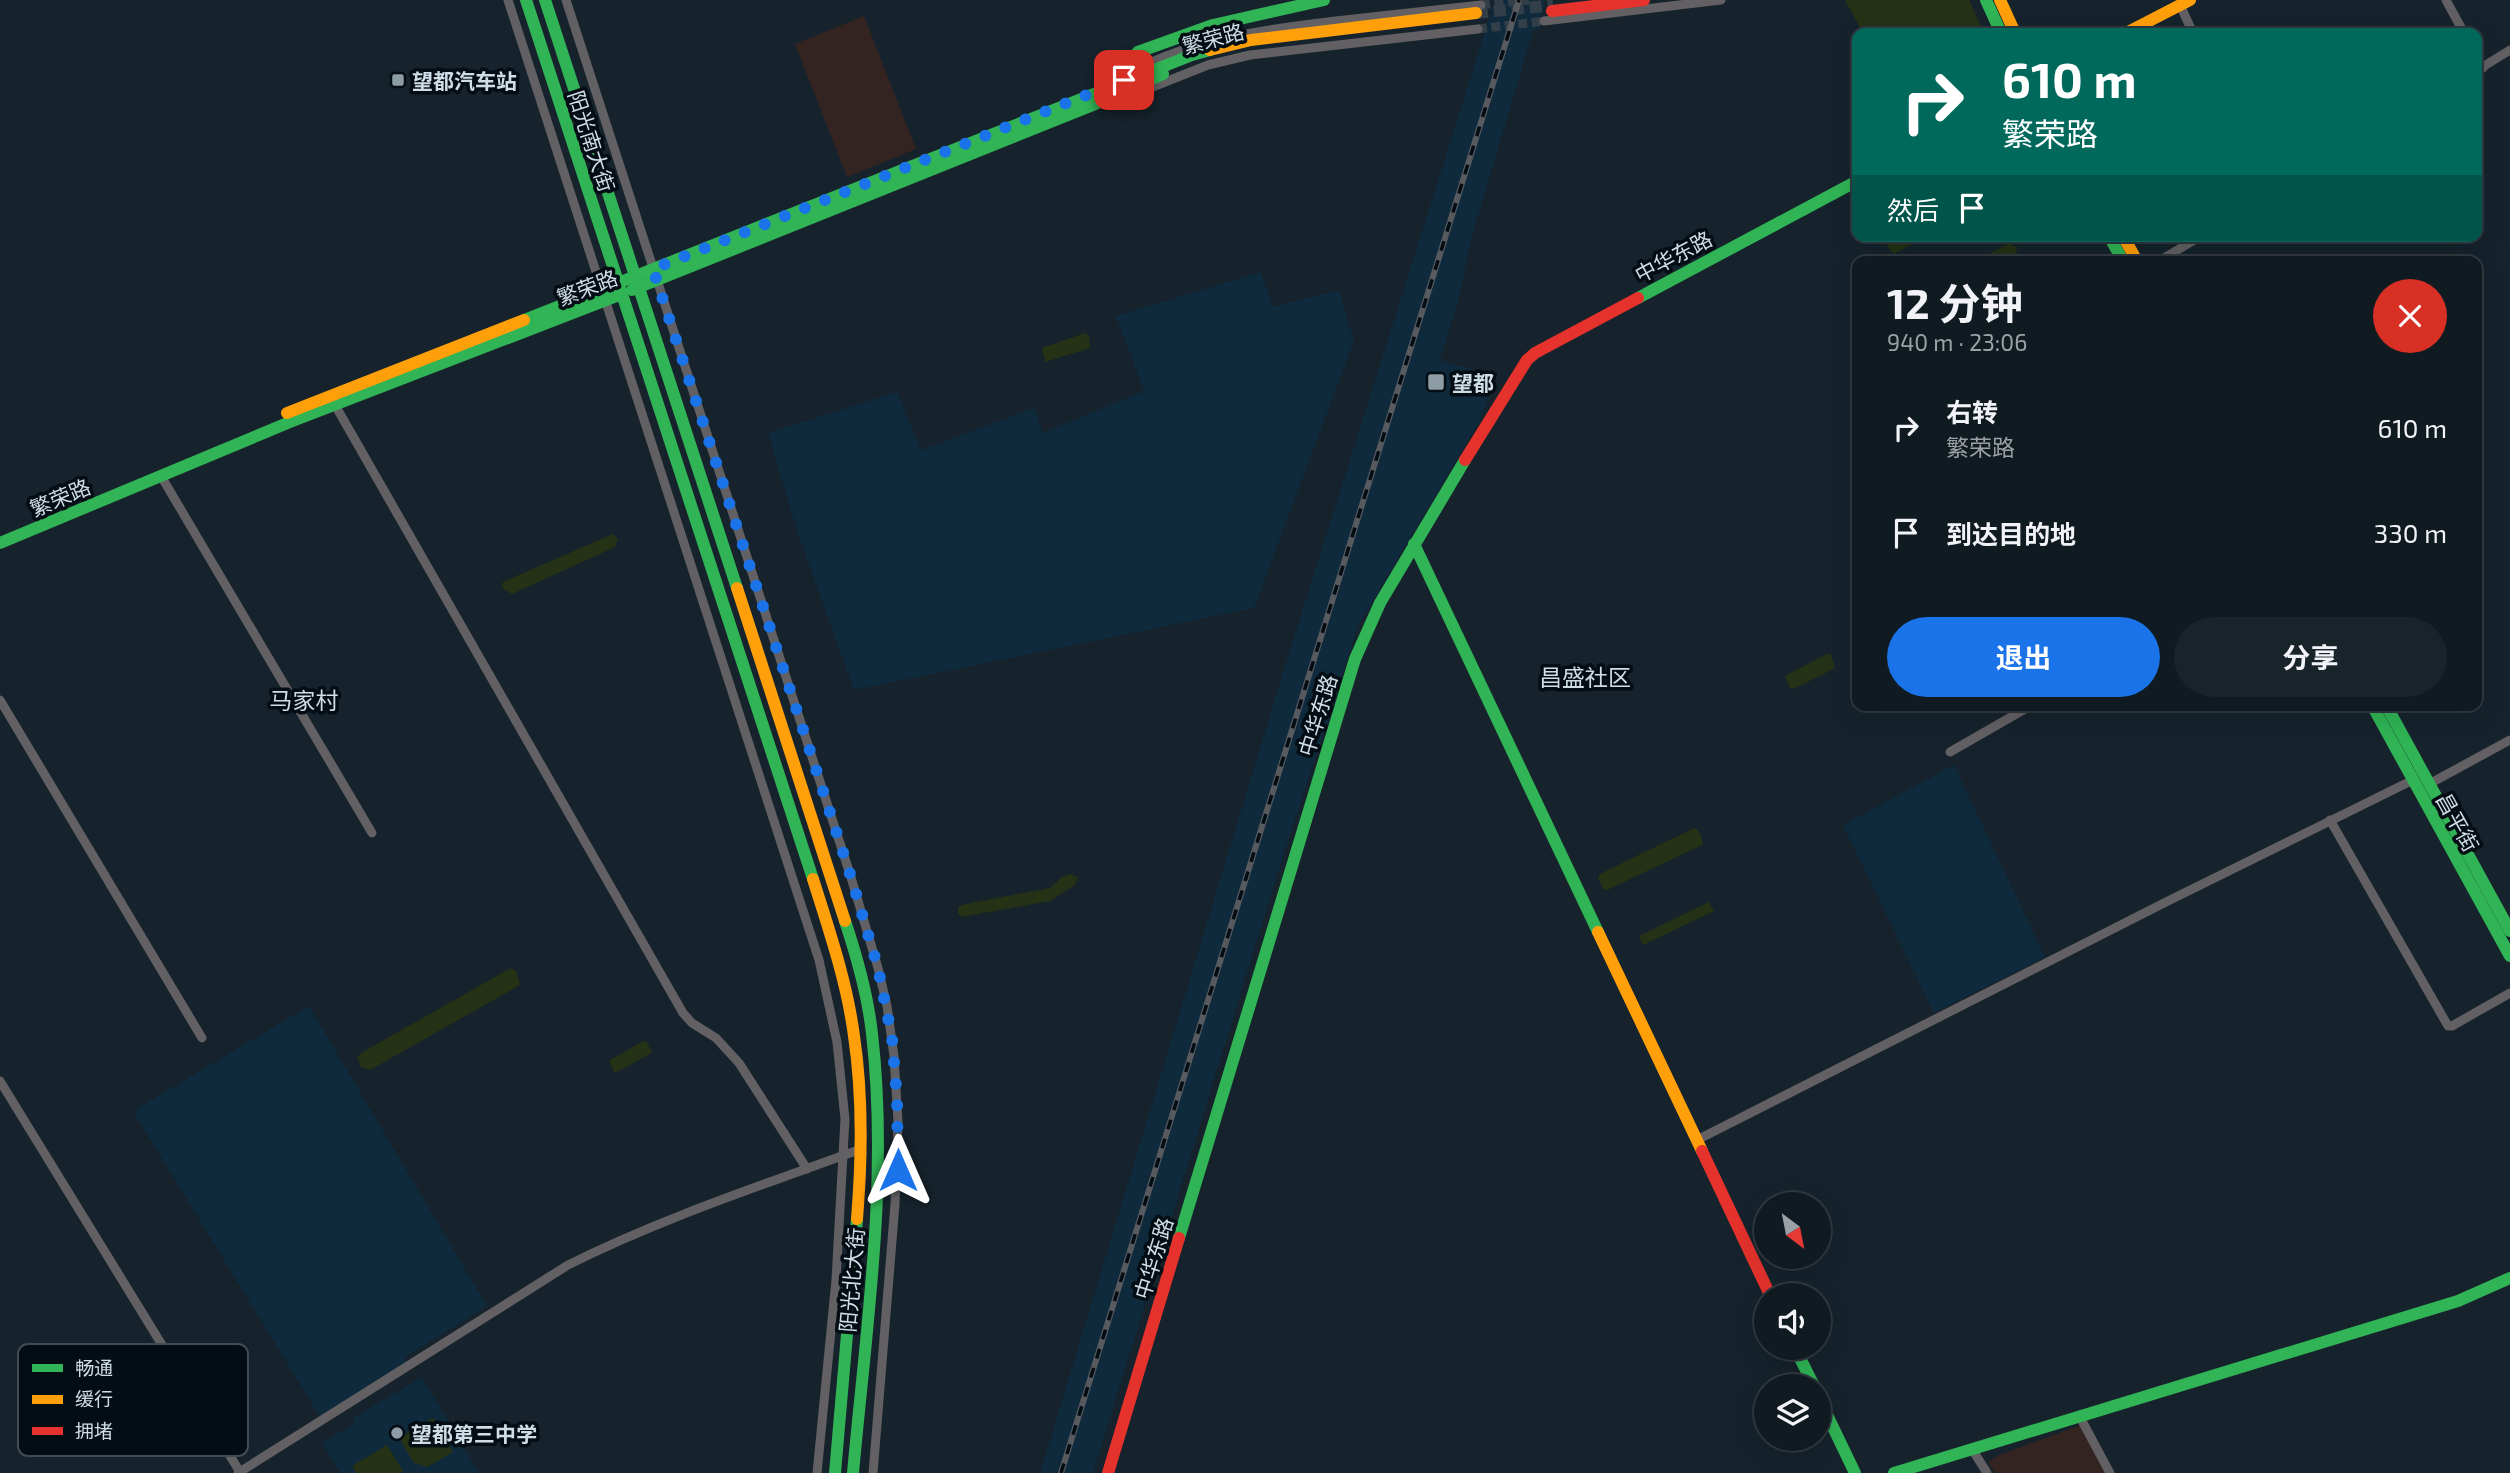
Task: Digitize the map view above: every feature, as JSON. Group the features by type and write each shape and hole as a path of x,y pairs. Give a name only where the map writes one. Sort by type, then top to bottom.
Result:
{"main road":[{"name":"阳光南大街","path":"526,0 620,288"},
{"name":"阳光南大街","path":"545,0 637,281"},
{"path":"1101,89 1138,52 1213,25 1281,12 1324,0"},
{"path":"1550,12 1593,0"},
{"path":"1550,12 1644,0"},
{"path":"1986,0 1999,28"},
{"path":"2000,0 2013,28"},
{"path":"2136,28 2185,3"},
{"name":"繁荣路","path":"0,543 637,281 655,275 1139,85 1194,60 1239,48 1478,17 1238,43 1192,55 1101,89 655,275"},
{"name":"中华东路","path":"1108,1473 1354,659 1380,603 1414,544 1527,360 1535,353 1852,184"},
{"name":"阳光北大街","path":"637,281 838,897 855,952 872,1032 879,1120 879,1174 853,1473"},
{"name":"阳光北大街","path":"620,288 837,957 857,1059 861,1149 835,1473"},
{"name":"繁荣路","path":"0,532 287,413 603,295"},
{"path":"1414,544 1764,1283"},
{"name":"昌平街","path":"2375,711 2510,957"},
{"name":"昌平街","path":"2389,711 2510,931"},
{"path":"1894,1473 2458,1301 2510,1278"},
{"path":"1831,1423 1855,1473"}],"street":[{"path":"508,0 819,960 838,1042 845,1119 836,1280 817,1473"},
{"path":"566,0 852,880 887,1006 895,1065 898,1170 873,1473"},
{"path":"1550,12 1721,0"},
{"path":"2445,0 2461,28"},
{"path":"2185,3 2192,28"},
{"path":"2482,67 2510,50"},
{"path":"2168,256 2191,242"},
{"path":"335,405 683,1013 692,1023 729,1050 807,1169"},
{"path":"161,476 372,833"},
{"path":"0,700 202,1038"},
{"path":"1950,752 2022,711"},
{"path":"2429,784 2510,740"},
{"path":"1697,1140 2413,780"},
{"path":"2330,820 2448,1026 2510,993"},
{"path":"0,1082 161,1344"},
{"path":"229,1456 239,1472 568,1265 603,1248 861,1149"},
{"path":"2080,1417 2110,1473"},
{"path":"1972,1449 1987,1473"}],"shaded area":[{"path":"1495,0 1545,0 1540,28 1533,31 1471,240 1458,302 1440,360 1497,377 1482,417 1358,626 1274,885 1093,1473 1040,1473 1284,669"},
{"path":"864,16 916,149 847,177 795,44"},
{"path":"1261,272 1273,307 1339,290 1354,341 1254,608 854,690 798,534 768,433 897,392 921,450 1034,408 1043,433 1144,391 1116,316"},
{"path":"1954,765 2045,957 1934,1013 1843,825"},
{"path":"309,1006 487,1306 405,1357 407,1361 320,1417 133,1111"},
{"name":"望都第三中学","path":"422,1377 479,1473 340,1473 322,1443 355,1423 353,1418"},
{"path":"2081,1425 2106,1473 1995,1473 1988,1462 1999,1455"}],"green space":[{"path":"1845,0 1969,0 1982,28 1860,28"},
{"path":"1916,242 1894,254 1887,246 1888,243"},
{"path":"2010,243 2017,248 2016,254 2012,256 1985,256"},
{"path":"1085,333 1089,336 1090,348 1045,362 1042,348"},
{"path":"613,534 618,540 615,547 512,594 502,588 503,582"},
{"path":"1831,654 1835,668 1793,689 1790,688 1785,676"},
{"path":"1694,828 1698,830 1702,845 1607,890 1603,889 1598,877 1600,874"},
{"path":"1071,874 1078,877 1075,885 1050,901 962,917 958,913 958,907 961,905 1050,888 1062,877"},
{"path":"1709,902 1714,911 1643,945 1639,936"},
{"path":"511,968 516,971 520,985 370,1070 361,1067 357,1057 361,1053"},
{"path":"643,1041 647,1042 652,1053 615,1073 609,1061"},
{"path":"433,1418 453,1452 427,1467 414,1463 399,1438"},
{"path":"387,1445 403,1471 401,1473 356,1473 352,1466"}],"tunnel":[{"path":"1481,5 1529,0"},
{"path":"1476,13 1553,5"},
{"path":"1478,29 1544,21"}],"railway":[{"path":"1061,1473 1519,0"}],"traffic: fast":[{"path":"526,0 813,879"},
{"path":"545,0 737,588"},
{"path":"1105,86 1138,52 1213,25 1324,0"},
{"path":"1986,0 1999,28"},
{"path":"618,283 1210,50"},
{"path":"632,290 1093,105 1163,74"},
{"path":"1638,298 1852,184"},
{"path":"2112,242 2120,256"},
{"path":"524,320 618,283"},
{"path":"0,543 290,422 622,294"},
{"path":"1179,1238 1355,659 1380,603 1465,460"},
{"path":"1414,544 1598,932"},
{"path":"2375,711 2510,956"},
{"path":"2389,711 2510,931"},
{"path":"845,921 862,977 870,1020 877,1089 878,1144 874,1254 853,1473"},
{"path":"835,1473 857,1219"},
{"path":"1894,1473 2458,1301 2510,1278"},
{"path":"1801,1360 1808,1374"},
{"path":"1831,1423 1855,1473"}],"traffic: slow":[{"path":"2000,0 2013,28"},
{"path":"2136,28 2190,0"},
{"path":"1210,50 1251,40 1476,13"},
{"path":"2126,242 2134,256"},
{"path":"287,413 524,320"},
{"path":"737,588 845,921"},
{"path":"813,879 842,976 854,1036 861,1127 857,1219"},
{"path":"1598,932 1702,1151"}],"traffic: jam":[{"path":"1552,11 1644,0"},
{"path":"1465,460 1527,360 1535,353 1638,298"},
{"path":"1702,1151 1764,1283"},
{"path":"1108,1473 1179,1238"}],"place":[{"name":"望都汽车站","path":"398,80"},
{"name":"望都","path":"1436,382"},
{"name":"望都第三中学","path":"397,1433"}],"district":[{"name":"昌盛社区","path":"1585,677"},
{"name":"马家村","path":"304,700"}],"route":[{"path":"898,1170 894,1056 878,968 852,880 653,269 1124,80"}]}
